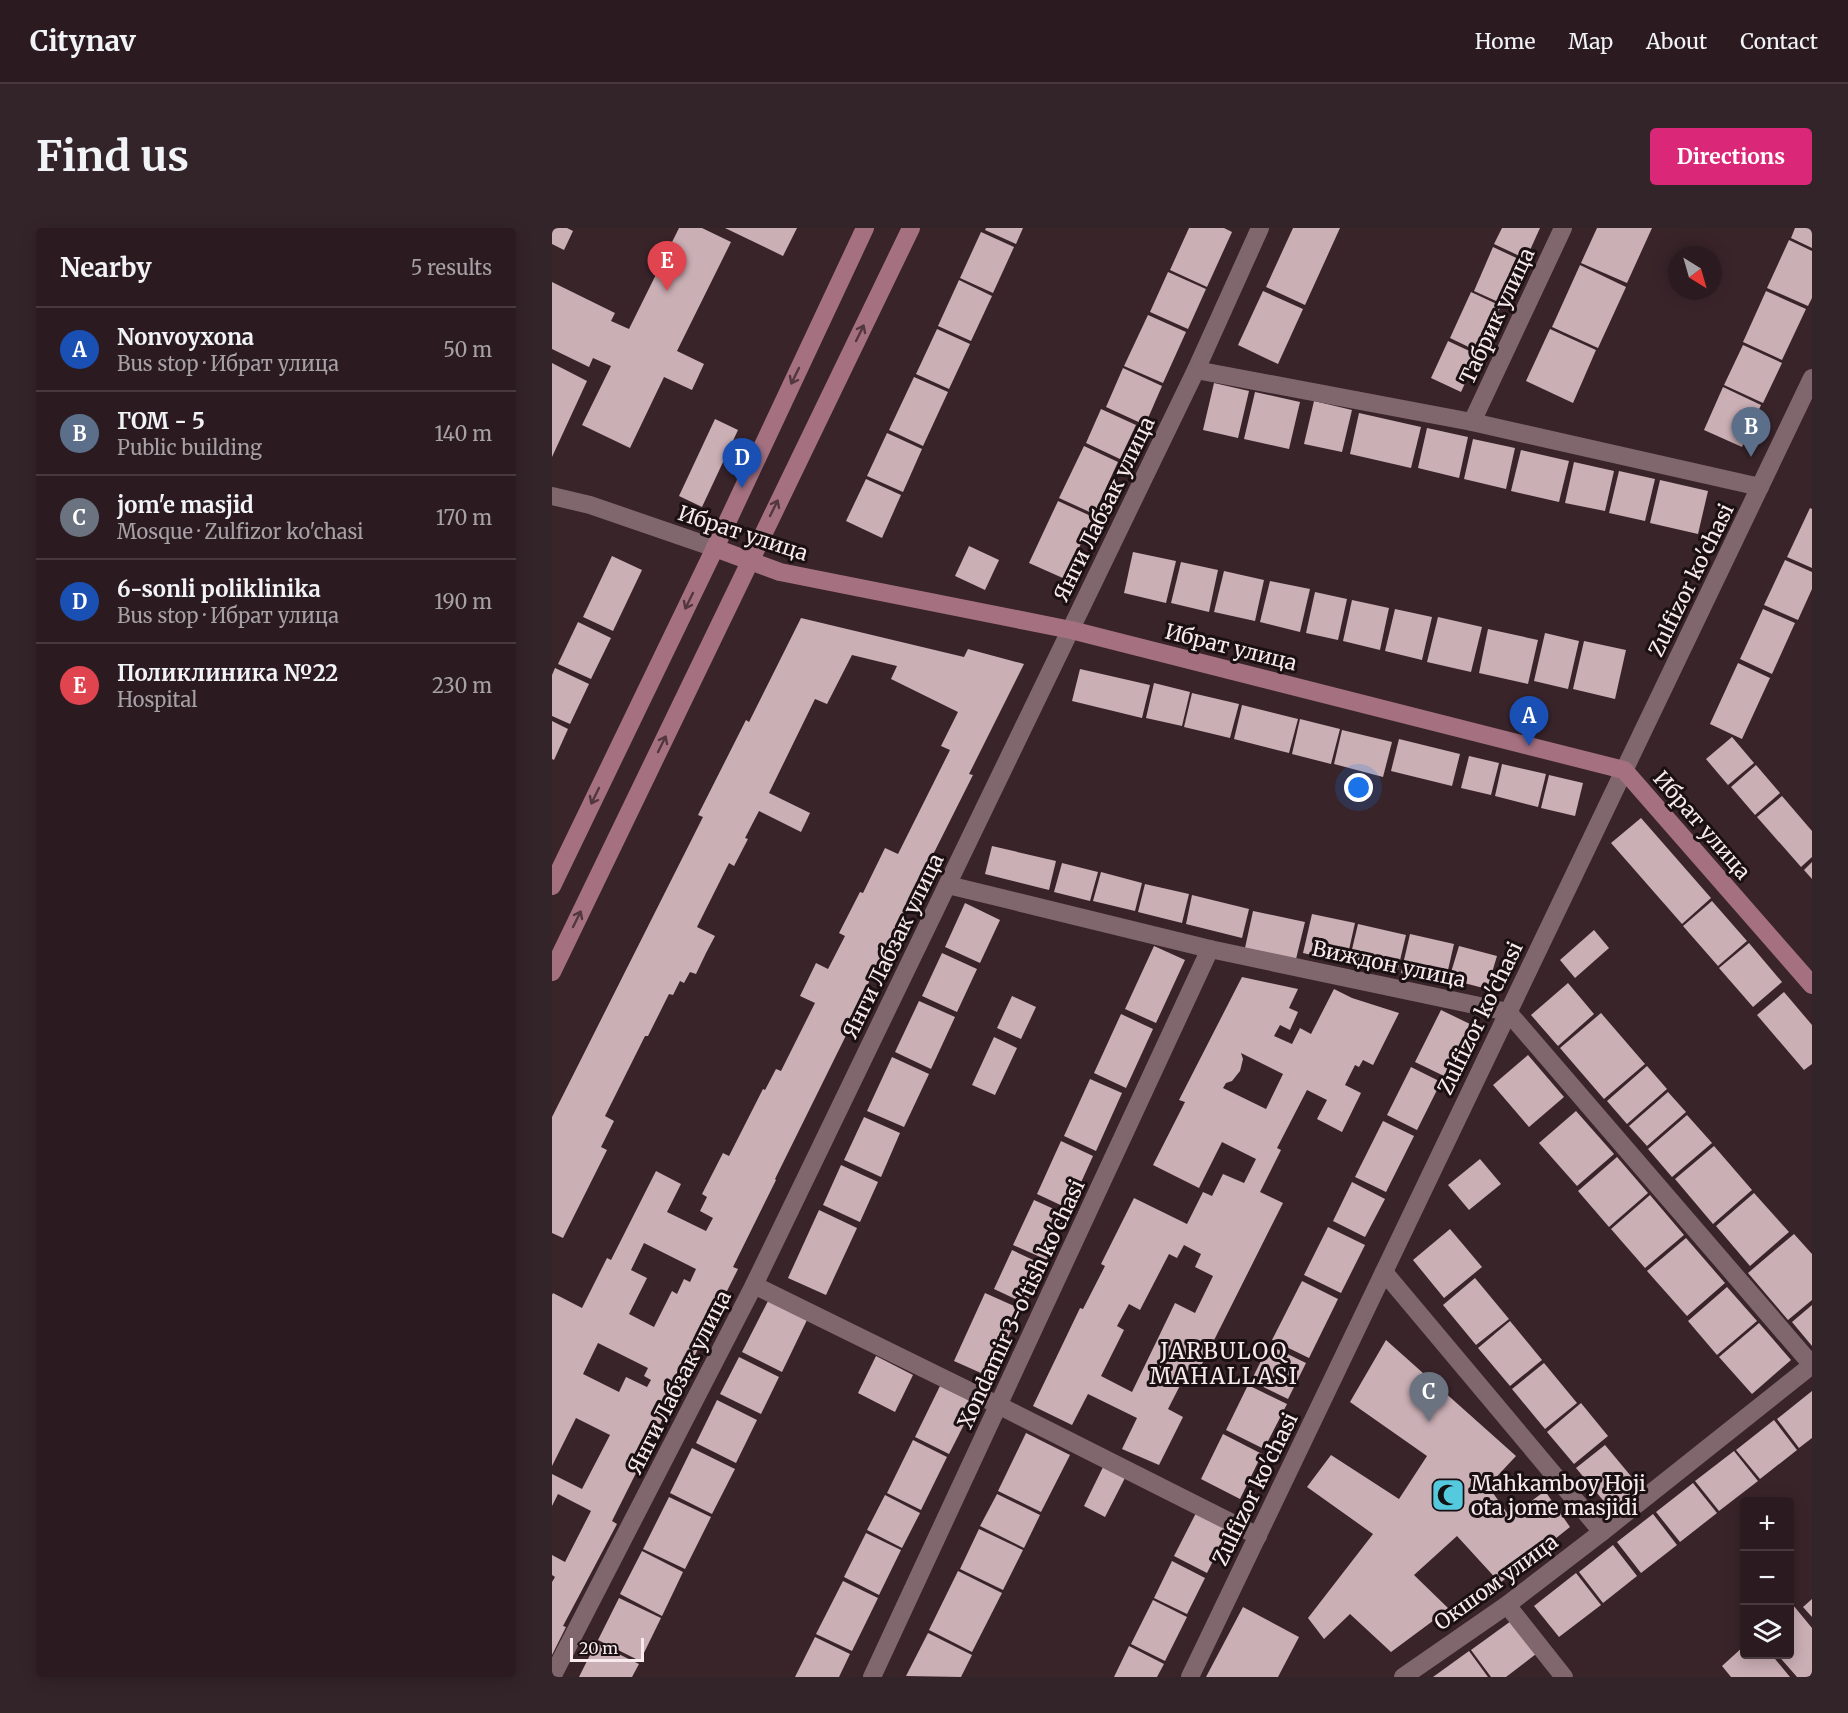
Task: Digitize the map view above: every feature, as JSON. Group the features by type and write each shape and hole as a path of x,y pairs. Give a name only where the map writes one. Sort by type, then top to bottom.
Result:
{"main road":[{"path":"552,886 865,228"},
{"path":"552,972 911,228"},
{"name":"Ибрат улица","path":"714,548 780,572 1071,630 1624,770 1812,985"}],"street":[{"name":"Янги Лабзак улица","path":"552,1677 754,1285 1196,370 1260,228"},
{"name":"Табрик улица","path":"1472,422 1563,228"},
{"path":"1196,370 1472,422 1760,487"},
{"name":"Zulfizor ko'chasi","path":"1190,1677 1812,378"},
{"name":"Ибрат улица","path":"552,496 590,505 714,548"},
{"name":"Виждон улица","path":"948,885 1210,949 1508,1012"},
{"name":"Xondamir 3-o'tish ko'chasi","path":"872,1677 1210,949"},
{"path":"1508,1012 1812,1365"},
{"path":"1384,1272 1602,1532"},
{"path":"754,1285 1258,1536"},
{"name":"Окшом улица","path":"1403,1677 1508,1605 1812,1365"},
{"path":"1508,1605 1564,1677"}],"building":[{"path":"552,228 567,228 573,231 564,250 552,244"},
{"path":"679,228 702,228 731,242 677,351 704,364 692,390 664,377 630,448 582,425 611,366 593,358 589,367 552,349 552,282 615,313 611,321 629,329"},
{"path":"725,228 797,228 783,256"},
{"path":"986,228 1023,228 1016,244 985,230"},
{"path":"1189,228 1224,228 1232,232 1207,287 1170,270"},
{"path":"1293,228 1340,228 1305,305 1266,287"},
{"path":"1502,228 1540,228 1526,259 1494,244"},
{"path":"1597,228 1652,228 1627,283 1581,263"},
{"path":"1795,228 1812,228 1812,248 1791,238"},
{"path":"981,232 1014,247 993,293 960,278"},
{"path":"1789,240 1812,251 1812,298 1808,306 1767,288"},
{"path":"1493,247 1525,262 1505,305 1474,291"},
{"path":"1580,265 1626,287 1598,348 1552,327"},
{"path":"1168,272 1206,289 1188,329 1150,312"},
{"path":"959,280 992,296 971,341 938,326"},
{"path":"1263,291 1303,309 1278,364 1238,345"},
{"path":"1766,291 1806,309 1782,360 1743,342"},
{"path":"1471,292 1501,306 1479,352 1450,338"},
{"path":"1148,315 1186,332 1163,383 1124,366"},
{"path":"937,329 970,344 949,389 916,374"},
{"path":"1550,329 1596,350 1573,403 1526,381"},
{"path":"1448,341 1478,355 1461,392 1431,378"},
{"path":"1743,345 1782,363 1763,403 1724,385"},
{"path":"552,363 587,381 552,457"},
{"path":"1123,368 1162,386 1145,425 1106,407"},
{"path":"914,377 948,392 923,446 889,430"},
{"path":"1214,383 1249,391 1238,438 1203,430"},
{"path":"1723,387 1761,405 1742,447 1704,430"},
{"path":"1255,392 1300,402 1289,449 1244,439"},
{"path":"1314,401 1352,410 1342,452 1304,444"},
{"path":"1101,409 1136,425 1120,459 1086,443"},
{"path":"1359,413 1421,427 1411,468 1350,454"},
{"path":"715,419 738,430 702,507 679,496"},
{"path":"1427,428 1468,437 1459,478 1418,468"},
{"path":"887,433 922,449 903,492 867,476"},
{"path":"1473,439 1515,448 1506,489 1464,479"},
{"path":"1084,446 1118,462 1094,514 1059,498"},
{"path":"1521,450 1569,461 1559,502 1511,491"},
{"path":"1574,462 1614,471 1605,511 1565,503"},
{"path":"1619,471 1655,479 1645,521 1609,513"},
{"path":"866,479 901,495 882,538 846,521"},
{"path":"1660,480 1708,491 1698,534 1650,523"},
{"path":"1058,501 1093,517 1065,579 1029,563"},
{"path":"1810,508 1812,509 1812,568 1787,557"},
{"path":"969,546 999,560 985,590 955,576"},
{"path":"1133,552 1176,561 1166,603 1124,593"},
{"path":"612,556 642,570 613,631 583,617"},
{"path":"1785,560 1812,572 1812,589 1798,620 1764,605"},
{"path":"1181,562 1218,570 1209,612 1171,603"},
{"path":"1224,571 1264,580 1255,621 1214,612"},
{"path":"1270,581 1310,589 1300,632 1260,622"},
{"path":"1315,592 1347,599 1338,640 1306,633"},
{"path":"1352,600 1389,608 1380,650 1343,641"},
{"path":"1395,609 1432,617 1422,660 1385,651"},
{"path":"1763,609 1795,623 1772,674 1740,659"},
{"path":"1438,617 1482,627 1471,672 1427,662"},
{"path":"801,618 964,657 968,649 1024,664 969,774 973,775 866,988 869,989 733,1267 738,1269 612,1521 617,1524 563,1626 566,1627 552,1655 552,1582 555,1577 552,1575 552,1555 565,1562 591,1511 558,1494 552,1506 552,1474 582,1489 610,1435 576,1418 552,1466 552,1295 553,1293 582,1308 607,1258 611,1260 656,1171 681,1184 667,1212 706,1231 713,1218 700,1211 707,1197 702,1194 723,1153 729,1156 763,1089 765,1090 776,1069 781,1071 815,1003 800,996 816,963 828,969 845,936 839,933 860,892 863,893 885,848 898,854 950,750 941,746 958,712 891,679 897,666 852,655 827,704 815,699 769,793 810,813 801,832 759,811 734,866 729,863 697,927 715,936 696,974 690,972 684,983 680,981 673,995 669,994 605,1116 614,1121 601,1147 607,1150 563,1238 552,1233 552,1117 703,817 698,815 746,720 749,722","holes":["644,1243 696,1269 690,1282 684,1279 677,1294 672,1291 654,1327 629,1314 647,1278 631,1270","598,1343 648,1368 644,1376 651,1380 647,1387 626,1377 619,1392 583,1374"]},
{"path":"578,622 611,638 591,679 558,664"},
{"path":"1488,629 1538,640 1528,684 1479,673"},
{"path":"1545,633 1579,641 1568,689 1534,681"},
{"path":"1584,641 1626,650 1615,699 1573,689"},
{"path":"1738,663 1770,678 1742,739 1710,724"},
{"path":"555,668 589,684 570,724 552,716 552,675"},
{"path":"1080,669 1150,685 1142,718 1072,701"},
{"path":"1154,683 1190,692 1182,726 1146,718"},
{"path":"1192,693 1239,704 1230,738 1184,727"},
{"path":"1242,705 1298,719 1289,753 1234,739"},
{"path":"1300,719 1340,729 1331,764 1292,754"},
{"path":"552,721 568,729 554,760 552,759"},
{"path":"1342,730 1392,742 1383,777 1334,764"},
{"path":"1732,737 1754,763 1728,785 1706,759"},
{"path":"1399,739 1460,754 1452,786 1391,771"},
{"path":"1469,756 1499,763 1491,795 1461,788"},
{"path":"1502,764 1546,774 1538,807 1495,796"},
{"path":"1756,765 1780,793 1755,815 1731,787"},
{"path":"1549,775 1583,783 1575,816 1541,808"},
{"path":"1782,796 1812,831 1812,857 1801,867 1757,817"},
{"path":"1641,818 1711,898 1682,924 1611,843"},
{"path":"992,846 1056,861 1049,890 985,874"},
{"path":"1812,862 1812,879 1804,870"},
{"path":"1062,863 1098,872 1090,901 1054,892"},
{"path":"1101,872 1142,883 1135,911 1093,901"},
{"path":"1145,884 1189,894 1182,923 1138,912"},
{"path":"1192,895 1249,909 1242,938 1186,924"},
{"path":"1712,901 1747,941 1718,966 1683,926"},
{"path":"965,903 1000,920 980,963 945,947"},
{"path":"1253,911 1305,922 1296,959 1245,948"},
{"path":"1312,914 1355,923 1346,963 1303,953"},
{"path":"1358,924 1406,935 1397,973 1349,962"},
{"path":"1594,930 1609,948 1575,978 1560,960"},
{"path":"1410,934 1454,944 1445,983 1401,973"},
{"path":"1749,943 1782,982 1753,1007 1719,968"},
{"path":"1154,946 1185,960 1156,1023 1125,1009"},
{"path":"1459,946 1497,956 1487,989 1449,979"},
{"path":"942,953 977,969 957,1012 922,996"},
{"path":"1242,977 1298,989 1289,1008 1298,1012 1290,1030 1280,1025 1274,1036 1292,1044 1300,1028 1311,1034 1334,989 1352,998 1399,1013 1373,1065 1363,1060 1359,1067 1355,1065 1345,1085 1361,1093 1342,1132 1317,1119 1327,1100 1307,1090 1277,1148 1281,1150 1260,1192 1283,1203 1200,1368 1191,1364 1168,1409 1183,1417 1159,1465 1122,1449 1137,1418 1088,1394 1072,1425 1033,1406 1080,1308 1083,1309 1105,1266 1101,1264 1134,1198 1187,1224 1203,1192 1212,1196 1223,1174 1244,1183 1256,1159 1222,1142 1199,1188 1153,1165 1185,1102 1179,1100","holes":["1241,1053 1283,1074 1266,1109 1223,1088 1240,1071 1243,1059","1184,1245 1201,1254 1195,1267 1213,1276 1195,1313 1175,1303 1132,1392 1101,1376 1124,1330 1117,1326 1129,1304 1140,1310 1169,1254 1177,1258"]},
{"path":"1568,983 1594,1014 1558,1046 1531,1015"},
{"path":"1784,992 1812,1025 1812,1064 1804,1070 1757,1015"},
{"path":"1012,996 1036,1007 1021,1039 997,1028"},
{"path":"919,1001 955,1017 931,1069 895,1052"},
{"path":"1441,1010 1470,1024 1444,1076 1415,1062"},
{"path":"1601,1013 1645,1064 1604,1099 1560,1048"},
{"path":"1121,1014 1153,1029 1126,1088 1094,1073"},
{"path":"994,1037 1017,1048 995,1095 972,1085"},
{"path":"1528,1055 1564,1097 1529,1127 1493,1085"},
{"path":"892,1057 929,1074 904,1127 867,1111"},
{"path":"1647,1066 1667,1089 1627,1124 1607,1101"},
{"path":"1411,1067 1441,1082 1417,1130 1387,1115"},
{"path":"1090,1079 1122,1093 1096,1151 1064,1136"},
{"path":"1668,1092 1686,1112 1647,1146 1629,1126"},
{"path":"1576,1111 1614,1154 1577,1186 1539,1143"},
{"path":"1687,1115 1712,1143 1672,1177 1648,1149"},
{"path":"864,1117 900,1133 881,1177 844,1160"},
{"path":"1383,1121 1414,1136 1386,1192 1355,1177"},
{"path":"1061,1141 1093,1156 1069,1209 1037,1194"},
{"path":"1714,1146 1752,1190 1713,1224 1675,1179"},
{"path":"1617,1157 1648,1193 1609,1227 1578,1191"},
{"path":"1480,1159 1501,1184 1469,1210 1448,1185"},
{"path":"841,1165 878,1182 860,1222 823,1205"},
{"path":"1352,1182 1385,1199 1365,1237 1333,1221"},
{"path":"1754,1193 1789,1232 1750,1266 1716,1226"},
{"path":"1650,1195 1684,1235 1645,1268 1611,1229"},
{"path":"1034,1200 1067,1215 1047,1260 1013,1245"},
{"path":"819,1210 857,1228 826,1295 788,1278"},
{"path":"1328,1227 1365,1245 1341,1293 1304,1275"},
{"path":"1450,1229 1482,1267 1444,1298 1413,1260"},
{"path":"1794,1234 1812,1254 1812,1300 1788,1320 1748,1273"},
{"path":"1686,1238 1725,1283 1687,1316 1647,1271"},
{"path":"1012,1250 1044,1265 1026,1304 994,1289"},
{"path":"1475,1278 1509,1319 1476,1345 1443,1305"},
{"path":"1302,1281 1338,1299 1309,1358 1272,1340"},
{"path":"1727,1287 1757,1321 1717,1355 1688,1321"},
{"path":"985,1293 1021,1309 990,1377 954,1361"},
{"path":"768,1301 807,1320 782,1372 742,1352"},
{"path":"1812,1305 1812,1346 1792,1322"},
{"path":"1510,1321 1542,1360 1510,1386 1478,1348"},
{"path":"1759,1323 1791,1360 1752,1394 1719,1357"},
{"name":"Mahkamboy Hoji ota jome masjidi","path":"1386,1340 1516,1456 1488,1486 1510,1517 1545,1491 1570,1527 1500,1583 1457,1536 1414,1575 1449,1609 1391,1652 1350,1614 1324,1639 1308,1618 1373,1534 1307,1487 1331,1455 1399,1499 1427,1456 1350,1402"},
{"path":"1269,1345 1306,1363 1288,1399 1251,1381"},
{"path":"876,1356 913,1375 895,1412 858,1393"},
{"path":"739,1357 779,1377 761,1414 720,1394"},
{"path":"1544,1363 1577,1403 1545,1429 1512,1389"},
{"path":"1248,1385 1287,1404 1264,1449 1226,1430"},
{"path":"940,1386 975,1403 949,1454 915,1437"},
{"path":"1812,1391 1812,1438 1799,1448 1777,1419"},
{"path":"717,1400 757,1420 736,1463 696,1443"},
{"path":"1581,1403 1608,1436 1574,1464 1547,1432"},
{"path":"1774,1420 1797,1450 1760,1479 1736,1450"},
{"path":"1026,1433 1070,1455 1041,1512 998,1491"},
{"path":"1223,1434 1262,1454 1240,1499 1201,1479"},
{"path":"913,1440 947,1457 921,1510 887,1493"},
{"path":"1605,1445 1640,1487 1612,1511 1576,1468"},
{"path":"692,1448 735,1469 712,1514 670,1493"},
{"path":"1734,1451 1758,1481 1719,1511 1695,1481"},
{"path":"1104,1465 1126,1476 1105,1517 1084,1506"},
{"path":"1693,1483 1717,1513 1680,1542 1656,1512"},
{"path":"997,1494 1040,1515 1024,1548 980,1526"},
{"path":"885,1495 920,1513 902,1548 867,1530"},
{"path":"669,1497 711,1517 685,1569 643,1549"},
{"path":"1196,1513 1229,1529 1207,1573 1174,1556"},
{"path":"1653,1514 1677,1545 1641,1573 1617,1542"},
{"path":"979,1529 1023,1550 1003,1590 960,1569"},
{"path":"866,1533 901,1550 879,1595 844,1577"},
{"path":"1613,1545 1637,1576 1603,1603 1579,1572"},
{"path":"642,1551 683,1572 662,1616 620,1594"},
{"path":"1172,1561 1205,1578 1187,1614 1154,1598"},
{"path":"958,1571 1002,1593 972,1652 929,1630"},
{"path":"1576,1573 1601,1605 1559,1637 1534,1606"},
{"path":"843,1581 878,1598 852,1651 816,1634"},
{"path":"619,1598 661,1618 640,1661 598,1640"},
{"path":"1812,1599 1812,1617 1803,1607"},
{"path":"1153,1600 1187,1617 1165,1661 1131,1644"},
{"path":"1794,1606 1812,1628 1812,1675 1797,1677 1781,1659 1794,1659"},
{"path":"1243,1607 1299,1637 1278,1677 1206,1677"},
{"path":"1511,1621 1536,1654 1506,1677 1491,1677 1471,1650"},
{"path":"928,1633 972,1655 961,1677 906,1676"},
{"path":"815,1637 850,1654 839,1677 795,1677"},
{"path":"596,1643 639,1664 632,1677 579,1677"},
{"path":"1129,1646 1164,1664 1157,1677 1114,1677"},
{"path":"1740,1650 1740,1659 1775,1659 1790,1677 1731,1677 1722,1666"},
{"path":"1469,1651 1488,1677 1433,1677"}],"place":[{"name":"Поликлиника №22","path":"667,291"},
{"name":"ГОМ - 5","path":"1751,457"},
{"name":"6-sonli poliklinika","path":"742,488"},
{"name":"Nonvoyxona","path":"1529,746"},
{"name":"jom'e masjid","path":"1429,1422"},
{"name":"Mahkamboy Hoji ota jome masjidi","path":"1448,1495"}],"district":[{"name":"JARBULOQ MAHALLASI","path":"1224,1364"}]}
